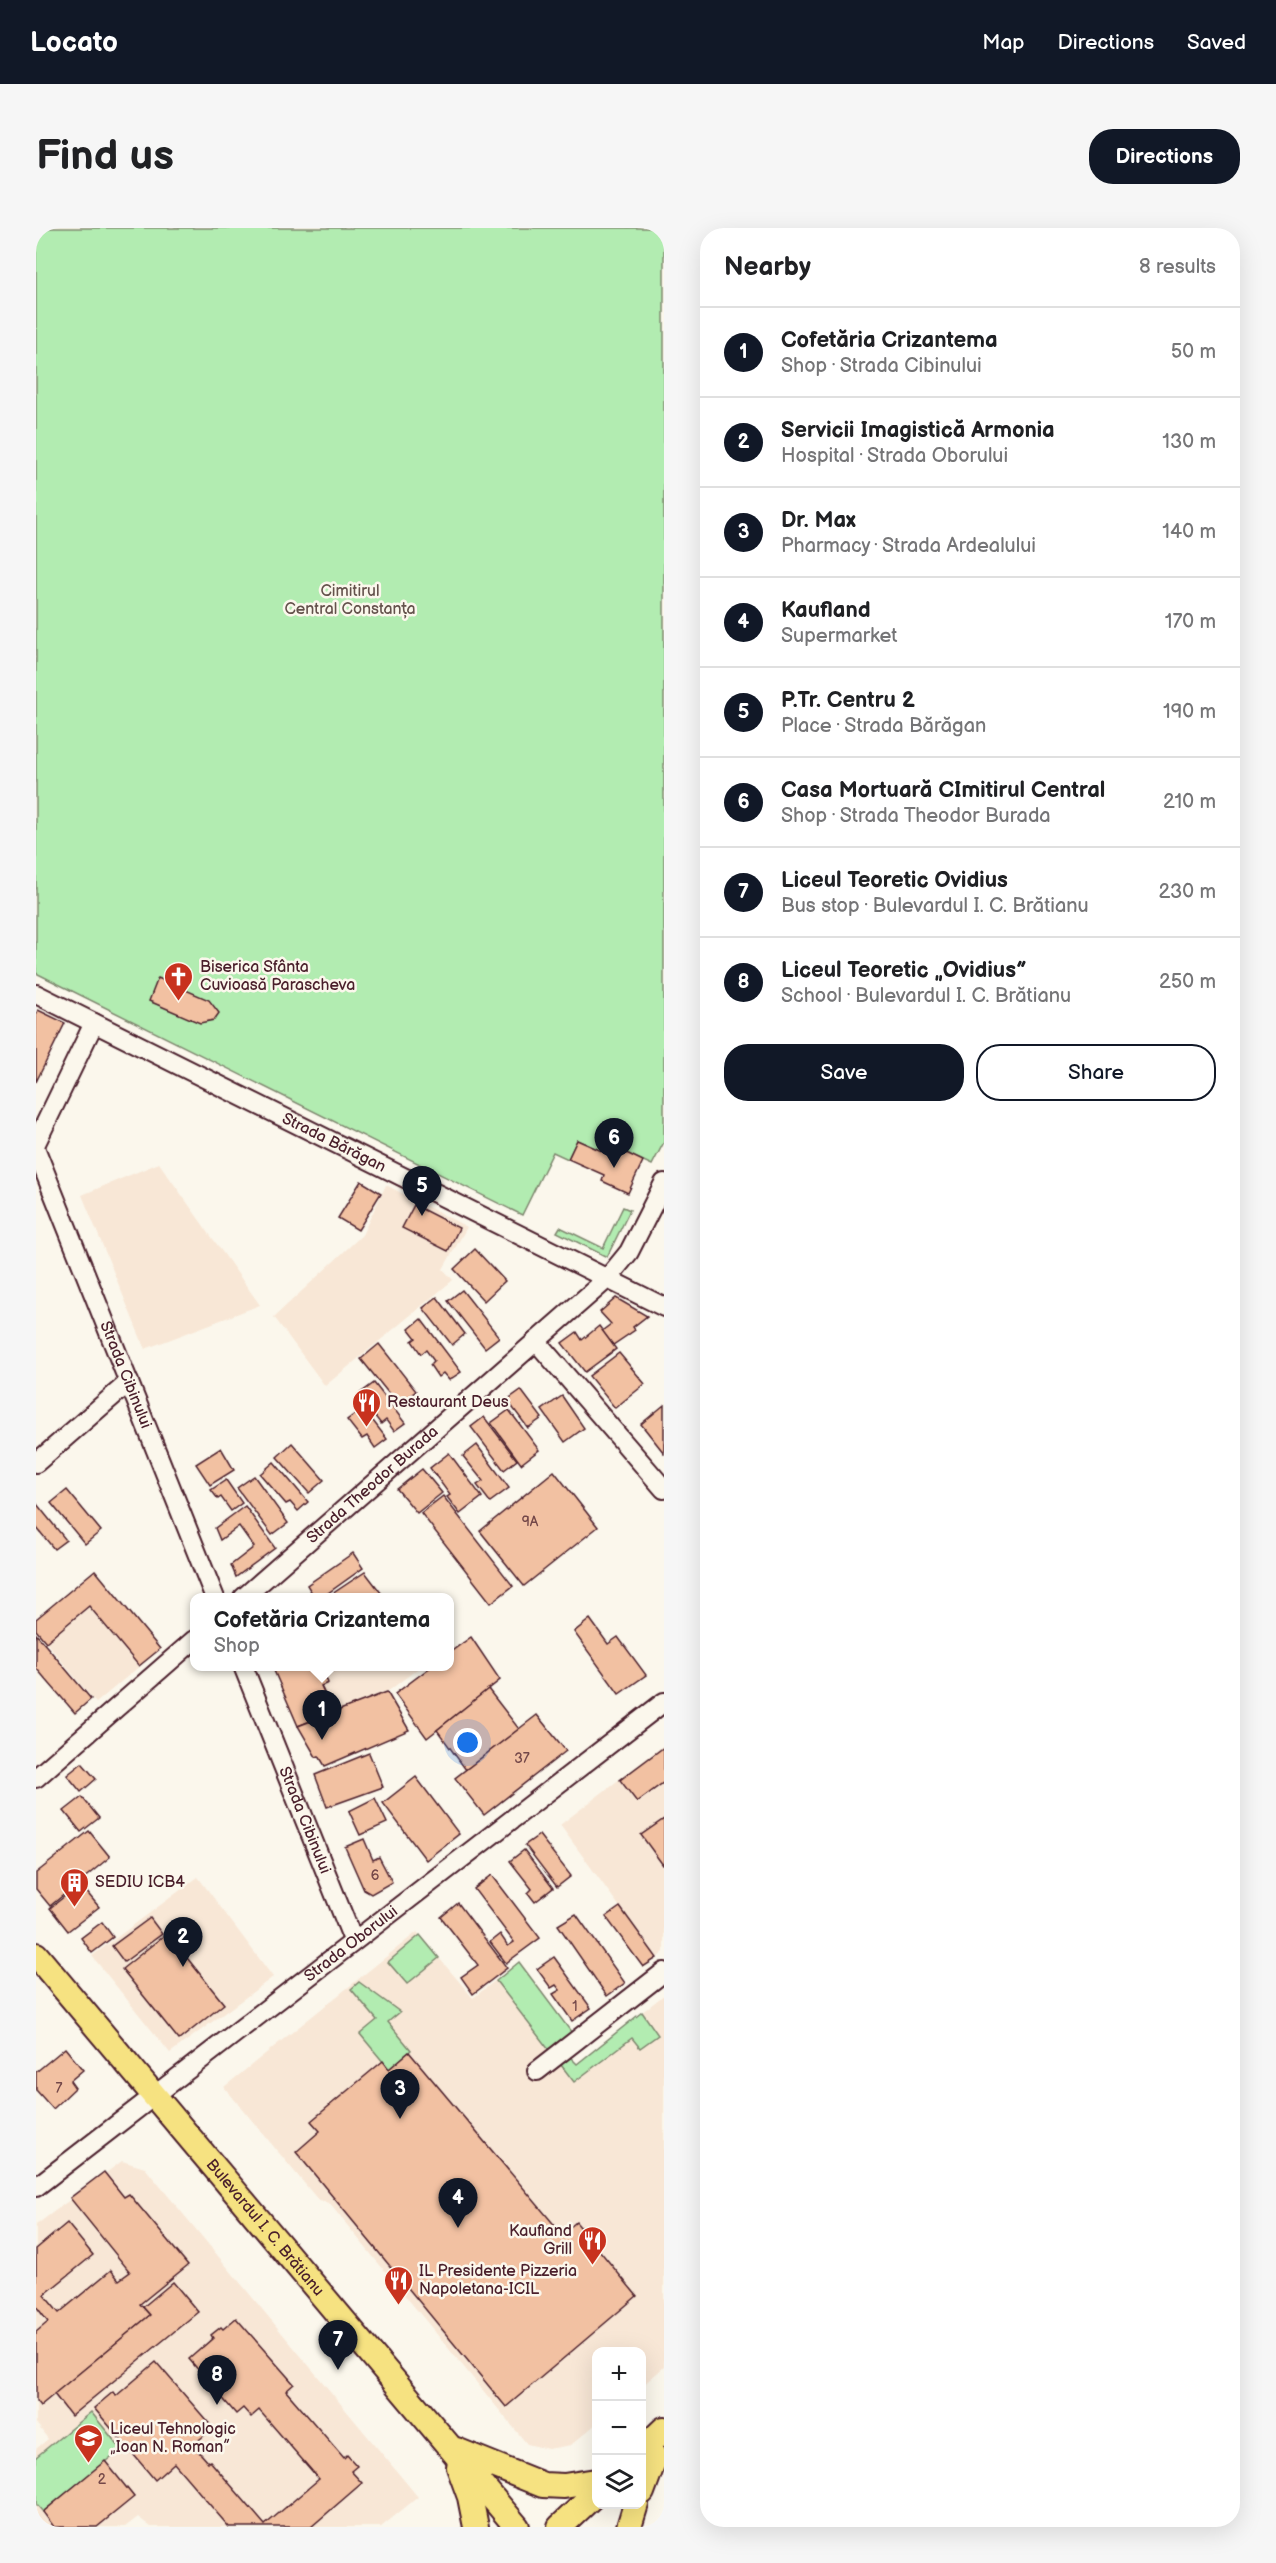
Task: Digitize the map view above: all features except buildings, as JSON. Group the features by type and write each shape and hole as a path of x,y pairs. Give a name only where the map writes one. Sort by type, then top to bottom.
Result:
{"main road":[{"name":"Bulevardul I. C. Brătianu","path":"36,1955 517,2527"},
{"path":"646,2476 651,2457 664,2429"},
{"path":"451,2448 543,2486 564,2486 592,2482"},
{"path":"451,2448 470,2497 476,2527"},
{"path":"560,2527 592,2498"},
{"path":"584,2527 603,2509"},
{"path":"629,2527 635,2509"}],"street":[{"name":"Strada Bărăgan","path":"36,994 664,1306"},
{"path":"36,1143 94,1023"},
{"name":"Strada Cibinului","path":"36,1150 213,1593"},
{"name":"Strada Theodor Burada","path":"249,1593 607,1279 629,1252 664,1182"},
{"path":"536,1341 664,1489"},
{"path":"36,1462 129,1382"},
{"path":"36,1778 190,1644"},
{"name":"Strada Cibinului","path":"245,1671 353,1940"},
{"name":"Strada Oborului","path":"36,2187 664,1702"},
{"path":"537,2071 664,1971"}],"shaded area":[{"path":"159,1163 260,1305 145,1349 82,1195"},
{"path":"386,1185 467,1227 443,1269 453,1280 325,1386 274,1317 362,1235"},
{"path":"95,1570 160,1649 96,1703 36,1630 36,1619"},
{"path":"274,1671 415,1671 387,1692 298,1726"},
{"path":"664,1745 664,1952 657,1958 560,1825"},
{"path":"198,1877 273,1977 170,2053 92,1956"},
{"path":"417,1932 473,1998 519,1962 559,2044 576,2064 664,1995 664,2367 646,2383 646,2347 592,2347 592,2427 571,2445 548,2449 527,2444 329,2203 319,2201 224,2087"},
{"path":"122,2161 145,2168 418,2497 381,2527 151,2527 138,2517 125,2527 36,2527 36,2449 48,2439 36,2423 36,2225"}],"green space":[{"name":"Cimitirul Central Constanța","path":"36,228 664,228 664,1142 652,1165 616,1148 615,1150 606,1147 604,1152 577,1140 568,1159 553,1152 522,1215 36,973"},
{"path":"623,1207 630,1210 607,1257 557,1232 560,1227 603,1248"},
{"path":"420,1935 439,1958 407,1984 388,1962"},
{"path":"519,1962 572,2033 549,2050 496,1981"},
{"path":"359,1982 400,2012 388,2022 411,2050 389,2069 360,2034 377,2020 351,1989"},
{"path":"642,2012 658,2035 640,2048 632,2038 574,2082 561,2065 570,2057 577,2064"},
{"path":"91,2412 121,2449 43,2512 36,2504 36,2457"}],"place":[{"name":"Biserica Sfânta Cuvioasă Parascheva","path":"179,1002"},
{"name":"Casa Mortuară CImitirul Central","path":"614,1168"},
{"name":"P.Tr. Centru 2","path":"422,1216"},
{"name":"Restaurant Deus","path":"366,1428"},
{"name":"Cofetăria Crizantema","path":"322,1740"},
{"name":"SEDIU ICB4","path":"74,1908"},
{"name":"Servicii Imagistică Armonia","path":"183,1967"},
{"name":"Dr. Max","path":"400,2119"},
{"name":"Kaufland","path":"458,2228"},
{"name":"Kaufland Grill","path":"593,2266"},
{"name":"IL Presidente Pizzeria Napoletana-ICIL","path":"398,2306"},
{"name":"Liceul Teoretic Ovidius","path":"338,2370"},
{"name":"Liceul Teoretic „Ovidius”","path":"217,2405"},
{"name":"Liceul Tehnologic „Ioan N. Roman”","path":"89,2464"}]}
